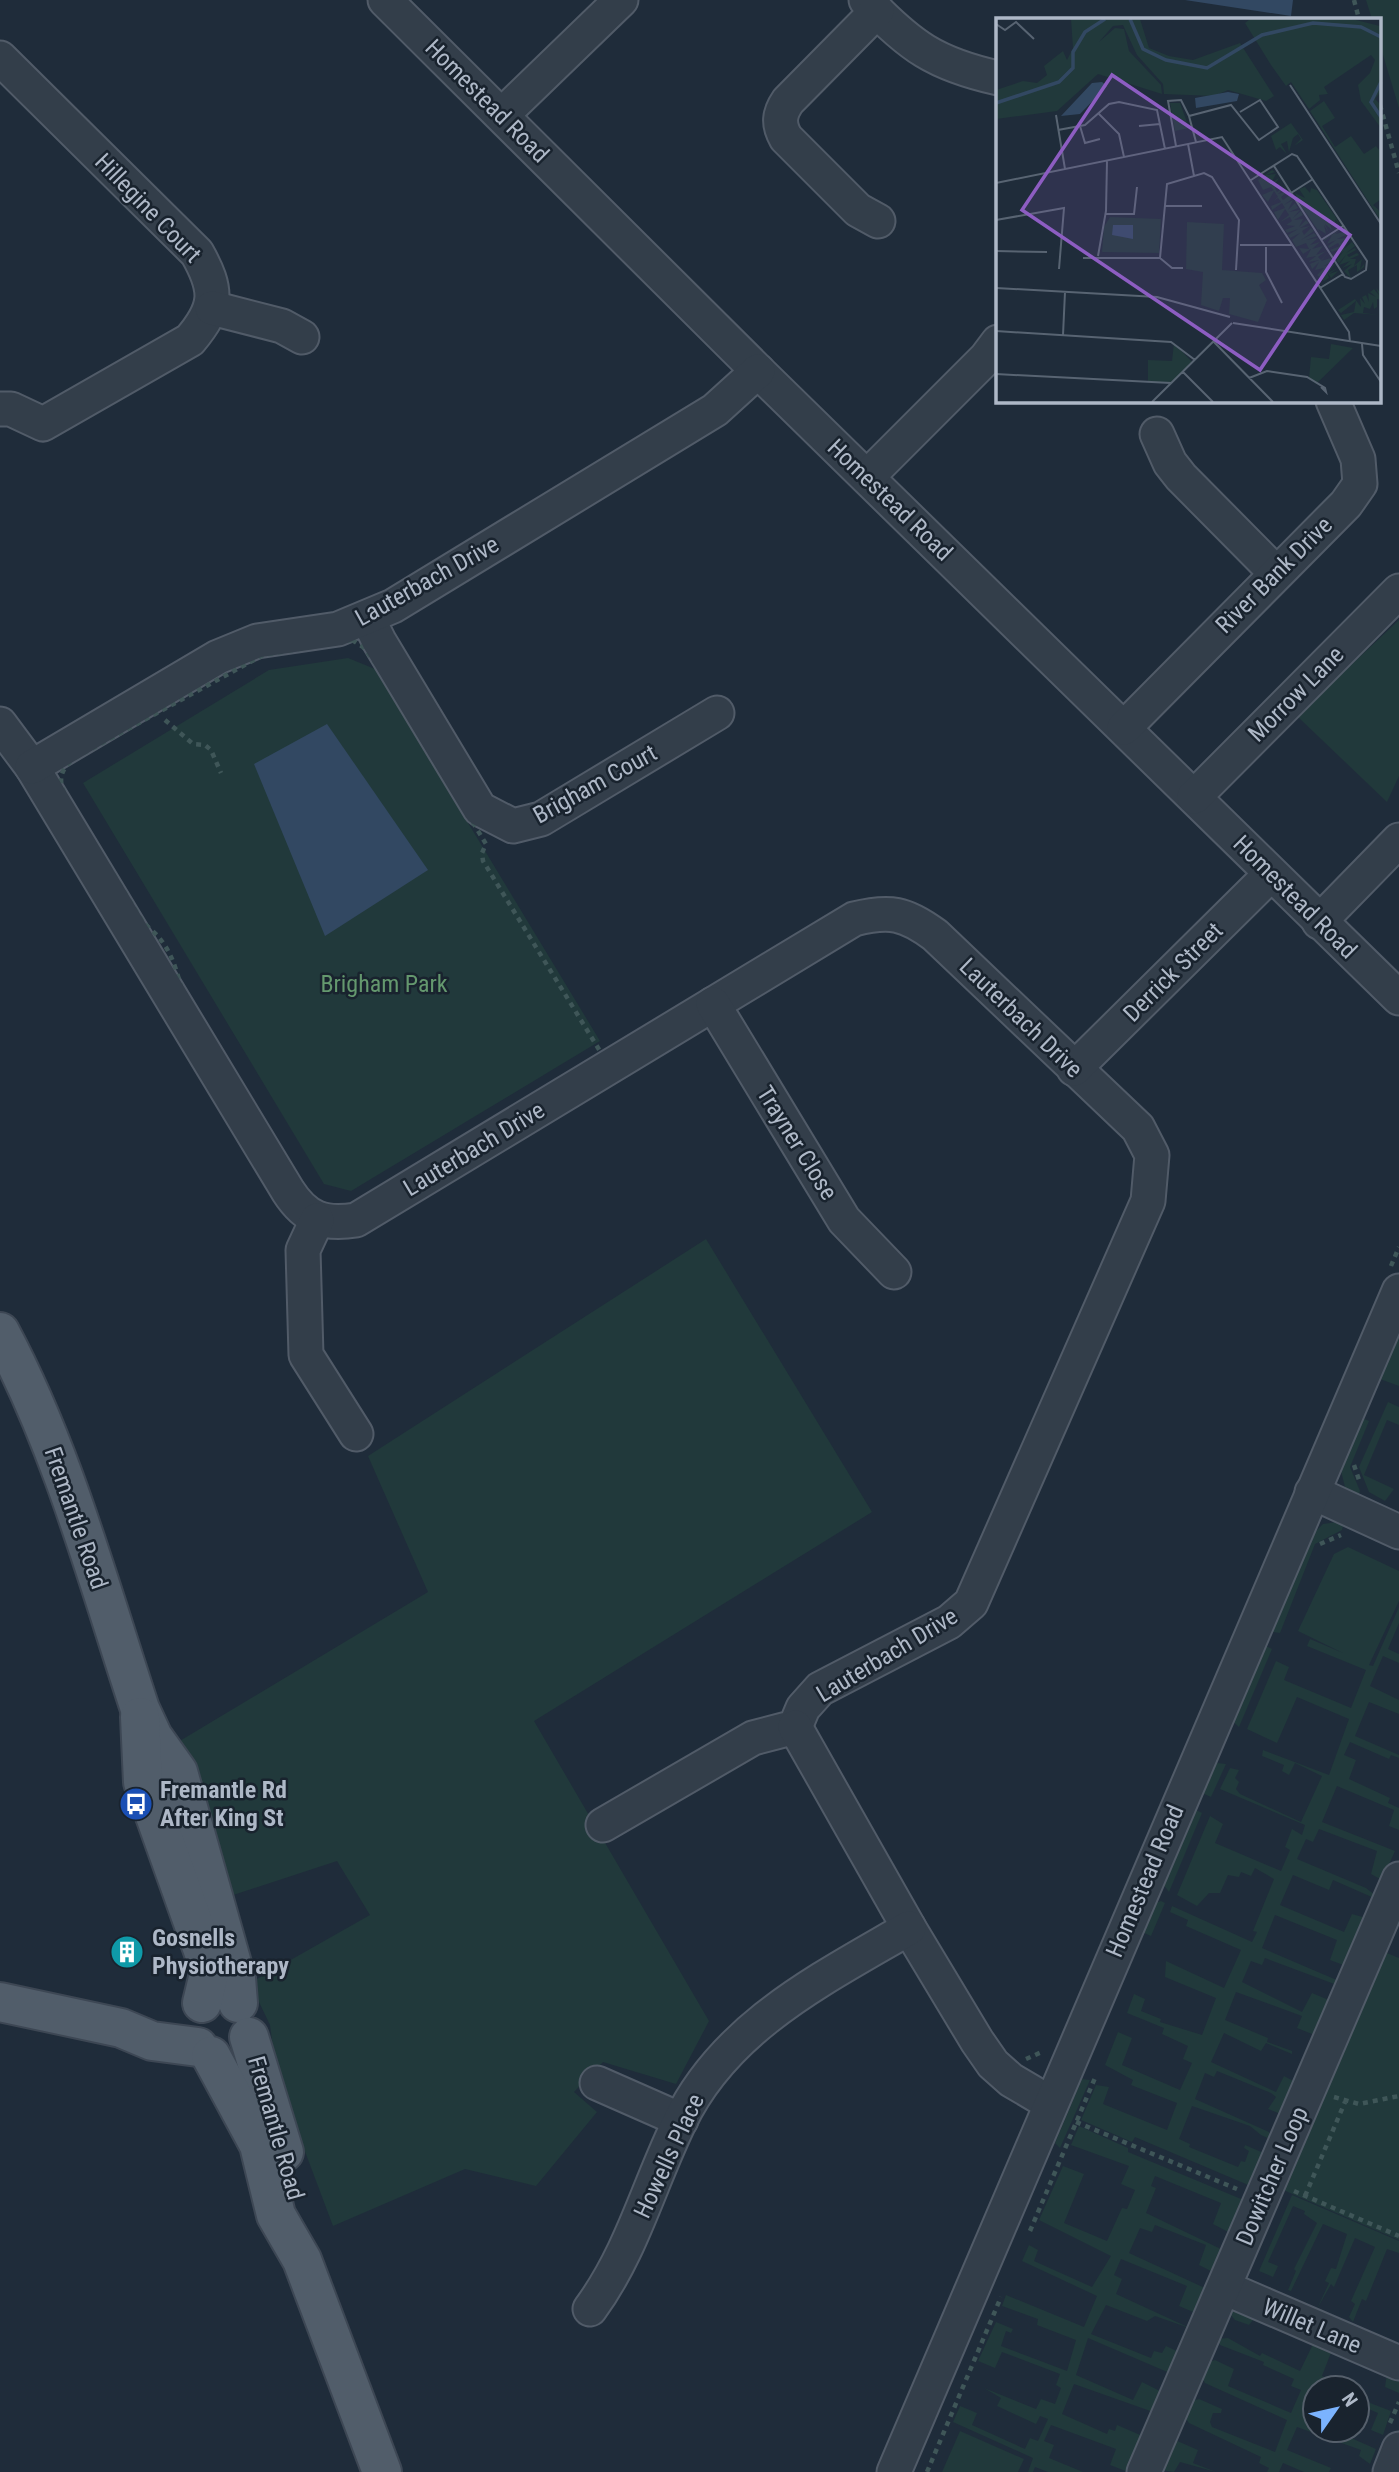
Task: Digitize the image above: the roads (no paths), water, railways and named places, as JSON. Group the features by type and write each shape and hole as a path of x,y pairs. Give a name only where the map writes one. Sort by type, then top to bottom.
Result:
{"main road":[{"name":"Fremantle Road","path":"0,1332 28,1383 69,1492 140,1709 143,1782 210,1970 221,2013 299,2203 302,2260"},
{"path":"0,2002 121,2028 152,2041 230,2057 245,2046 221,2013"},
{"path":"121,2028 221,2013"},
{"path":"204,2052 190,2027 221,2013"},
{"name":"Fremantle Road","path":"204,2052 259,2145 276,2215 302,2260 382,2472"}],"street":[{"name":"Homestead Road","path":"385,0 758,371 1398,998"},
{"path":"502,115 621,0"},
{"path":"878,222 858,210 786,138 780,127 781,111 789,101 871,6 913,46 941,62 996,77"},
{"name":"Hillegine Court","path":"0,58 197,253 209,275 212,307"},
{"path":"0,409 11,410 43,424 190,340 212,307 282,327 302,337"},
{"path":"867,477 986,358 996,345"},
{"name":"Lauterbach Drive","path":"32,767 149,707 218,657 257,641 338,629 368,618 715,410 758,371"},
{"name":"River Bank Drive","path":"1124,728 1346,504 1360,484 1358,459 1333,402"},
{"path":"1157,434 1170,463 1181,477 1276,573"},
{"name":"Morrow Lane","path":"1194,797 1399,591"},
{"name":"Brigham Court","path":"368,618 379,641 480,809 513,826 541,820 717,713"},
{"path":"0,724 32,767 283,1184 300,1209 317,1220 303,1250 306,1355 356,1434"},
{"path":"1319,922 1399,840"},
{"name":"Derrick Street","path":"1074,1069 1271,874"},
{"name":"Lauterbach Drive","path":"317,1220 337,1223 356,1220 854,919 880,913 910,917 935,935 1138,1128 1152,1155 1148,1201 971,1603 949,1622 820,1689 803,1708 795,1727"},
{"name":"Trayner Close","path":"713,1004 845,1220 894,1272"},
{"name":"Homestead Road","path":"894,2472 1399,1291"},
{"path":"1312,1492 1399,1532"},
{"name":"Lauterbach Drive","path":"603,1825 753,1738 795,1727"},
{"name":"Lauterbach Drive","path":"795,1727 909,1928 993,2064 1029,2094 1051,2103"},
{"name":"Dowitcher Loop","path":"1144,2472 1225,2288 1273,2193 1399,1879"},
{"name":"Howells Place","path":"590,2309 622,2258 681,2120 696,2092 760,2021 801,1991 909,1928"},
{"path":"597,2084 681,2120"},
{"name":"Willet Lane","path":"1225,2288 1399,2363"},
{"path":"1390,2472 1399,2449"}],"water":[{"path":"1185,0 1293,0 1291,16"},
{"path":"327,724 428,870 325,936 254,764"}],"place":[{"name":"Fremantle Rd After King St","path":"136,1804"},
{"name":"Gosnells Physiotherapy","path":"127,1952"}],"park label":[{"name":"Brigham Park","path":"384,984"}]}
